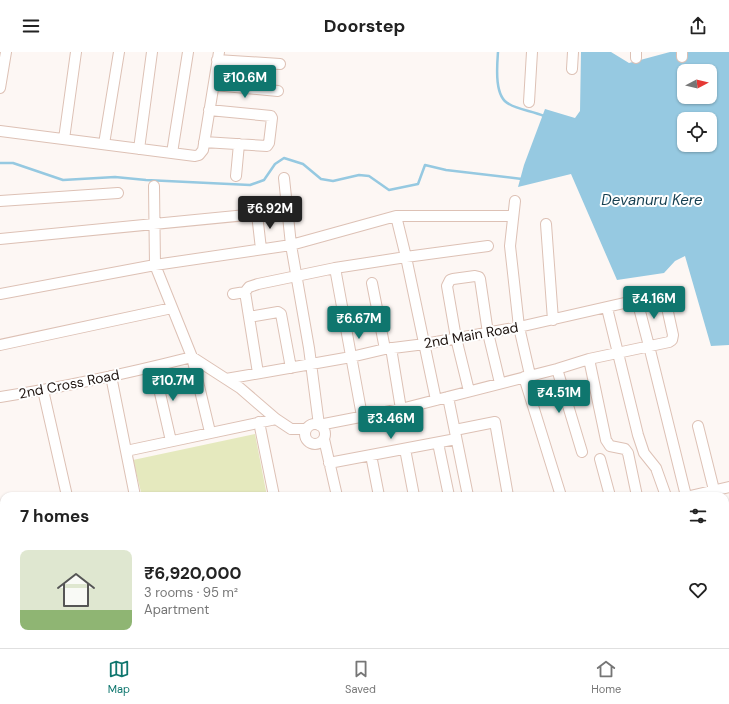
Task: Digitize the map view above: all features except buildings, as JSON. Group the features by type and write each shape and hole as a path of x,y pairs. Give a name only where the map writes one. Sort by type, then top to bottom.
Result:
{"street":[{"path":"0,88 6,52"},
{"path":"64,139 76,52"},
{"path":"104,144 119,52"},
{"path":"139,149 152,52"},
{"path":"172,153 188,52"},
{"path":"529,102 532,52"},
{"path":"572,69 573,52"},
{"path":"0,131 195,156 203,150 218,56 280,64"},
{"path":"214,85 278,91"},
{"path":"204,142 267,146 270,143 271,116 210,110"},
{"path":"236,176 239,144"},
{"path":"284,178 291,245 311,364 319,425 324,431 324,439 336,492"},
{"path":"154,186 155,265 192,357 210,432"},
{"path":"0,201 118,193"},
{"path":"515,201 510,246 519,327 527,376 559,492"},
{"path":"0,239 256,214 261,249"},
{"path":"396,216 436,400"},
{"path":"0,294 155,265 291,245 396,216 513,216"},
{"path":"546,224 553,320"},
{"path":"233,294 245,292 249,287 335,268 488,246"},
{"path":"335,268 362,416"},
{"path":"469,391 456,338 447,286 453,278 479,277 488,333 500,383"},
{"path":"372,283 401,409"},
{"path":"245,292 258,373"},
{"name":"2nd Main Road","path":"226,379 388,349 488,333 553,320 655,296 664,298 673,338 669,342 649,346"},
{"path":"637,300 685,492"},
{"path":"0,345 172,308"},
{"path":"602,309 618,353 644,453 656,468 665,492"},
{"path":"249,316 278,312 281,314 291,368"},
{"path":"192,357 240,388 276,419 291,429 305,429 311,424 319,425 401,409 557,369 589,359 649,346"},
{"name":"2nd Cross Road","path":"0,397 111,376 192,357"},
{"path":"589,359 606,440 610,446 625,449 628,453 636,492"},
{"path":"154,367 171,441"},
{"path":"557,369 582,452"},
{"path":"111,376 134,492"},
{"path":"43,390 66,492"},
{"path":"448,397 467,492"},
{"path":"126,451 276,419"},
{"path":"259,422 273,492"},
{"path":"329,463 438,443 456,435 495,422 507,492"},
{"path":"698,426 713,492"},
{"path":"305,429 304,437 310,443 318,444 324,439"},
{"path":"438,443 448,492"},
{"path":"405,449 413,492"},
{"path":"371,455 378,492"},
{"path":"600,459 609,492"},
{"path":"716,492 729,487"}],"green space":[{"path":"255,434 266,492 141,492 133,460"}],"water":[{"name":"Devanuru Kere","path":"581,52 611,52 629,63 670,52 729,52 729,345 711,346 685,256 675,261 664,273 617,280 571,174 518,187 524,165 545,109 575,118 580,111"}],"waterway":[{"path":"498,52 498,81 501,95 504,100 517,108 544,116"},
{"path":"0,163 13,163 63,180 115,177 250,185 264,180 275,164 284,158 303,164 321,179 333,181 359,175 369,176 389,190 418,184 425,165 446,170 522,179"}]}
